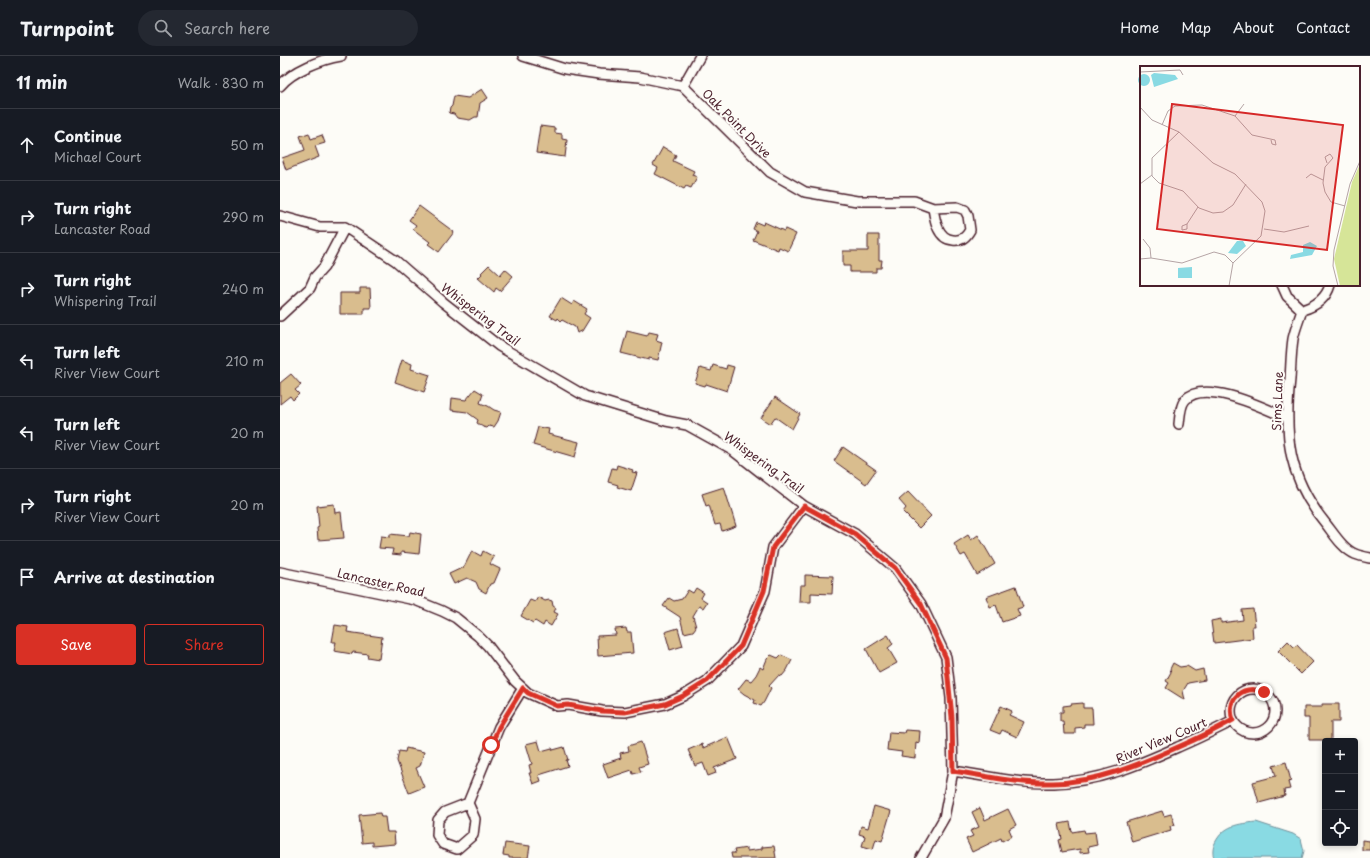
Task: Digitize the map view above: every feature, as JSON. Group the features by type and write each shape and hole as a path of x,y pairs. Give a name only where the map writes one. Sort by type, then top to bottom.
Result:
{"street":[{"path":"280,86 302,69 333,57 341,56"},
{"path":"523,56 565,69 599,74 640,77 683,86 700,56"},
{"name":"Oak Point Drive","path":"683,86 770,172 805,192 856,201 914,201 933,208 957,207 965,210 968,216 970,230 966,237 958,241 948,240 940,233 936,225 933,208"},
{"path":"280,216 320,228 345,227 324,267 315,277 310,288 280,316"},
{"name":"Whispering Trail","path":"345,227 396,261 443,302 498,346 553,376 585,396 666,421 687,425 732,450 804,506 855,534 895,568 921,604 946,658 952,717 953,771 944,818 921,858"},
{"path":"1282,286 1287,296 1302,310 1315,305 1322,300 1328,293 1330,286"},
{"name":"Sims Lane","path":"1302,310 1294,338 1287,418 1288,441 1292,457 1297,475 1307,497 1322,520 1343,546 1354,554 1370,558"},
{"path":"1180,424 1180,411 1185,400 1195,394 1205,393 1233,396 1287,418"},
{"name":"Lancaster Road","path":"280,572 416,600 456,618 488,646 515,681 528,693 557,706 568,705 602,711 625,712 665,704 683,696 707,681 741,646 764,591 773,547 804,506"},
{"path":"468,803 445,812 438,820 437,835 443,844 457,849 473,835 475,819 468,803 499,727 523,688"},
{"path":"1250,689 1264,692 1273,702 1275,709 1274,717 1265,729 1251,733 1243,731 1237,727 1233,720 1231,714 1233,700 1243,691 1250,689"},
{"name":"River View Court","path":"953,771 1026,782 1053,783 1082,780 1115,773 1135,766 1216,730 1233,720"}],"water":[{"path":"1256,822 1293,834 1301,839 1304,851 1302,858 1214,858 1214,845 1223,832 1232,826"}],"building":[{"path":"482,89 488,98 480,103 478,117 470,120 457,118 454,114 449,113 454,96 468,98"},
{"path":"540,126 555,128 555,133 562,134 562,139 567,140 565,157 536,153"},
{"path":"309,133 311,139 322,135 325,143 315,146 319,157 286,170 282,158 305,150 300,136"},
{"path":"663,147 676,155 673,161 694,171 692,175 697,177 691,188 686,186 684,189 655,174 658,168 653,165"},
{"path":"419,206 454,232 439,252 428,244 430,242 413,229 416,225 409,220"},
{"path":"756,222 763,225 764,222 784,231 785,229 796,234 788,251 779,247 778,250 753,240 757,231 753,229"},
{"path":"868,235 879,235 879,260 882,260 881,268 876,268 876,272 850,272 850,266 843,266 843,251 868,251"},
{"path":"489,265 500,275 505,269 513,276 500,291 496,288 494,292 478,278"},
{"path":"360,288 370,288 371,308 364,308 364,314 340,314 340,293 360,293"},
{"path":"561,298 572,305 574,301 587,309 584,314 590,318 582,331 577,333 575,327 562,320 561,321 558,318 557,320 550,316"},
{"path":"627,331 647,336 649,332 658,334 656,340 662,342 658,360 649,358 649,360 621,353"},
{"path":"402,360 412,364 411,369 430,375 424,392 395,382"},
{"path":"713,365 726,369 727,365 734,367 727,391 706,384 705,386 695,383 700,368 711,371"},
{"path":"291,374 301,385 295,390 299,394 293,400 290,396 280,404 280,383"},
{"path":"475,389 483,394 480,403 501,412 494,427 483,427 477,423 478,420 467,412 451,410 452,398 466,400"},
{"path":"775,397 800,414 792,429 775,417 770,424 761,418"},
{"path":"538,427 549,429 548,434 579,442 575,457 533,445"},
{"path":"843,447 876,470 866,484 834,461"},
{"path":"617,465 633,470 632,472 637,473 631,491 617,487 618,485 608,482 612,468 616,469"},
{"path":"724,487 736,526 722,531 720,524 715,525 709,505 706,506 702,494"},
{"path":"908,492 931,516 919,528 903,512 906,508 899,500"},
{"path":"334,504 335,513 341,512 344,538 318,540 317,528 319,527 317,506"},
{"path":"410,532 421,534 419,554 401,552 401,555 392,554 393,549 379,548 381,536 390,537 390,534 409,536"},
{"path":"968,535 971,540 978,535 995,564 977,575 965,554 961,556 954,544"},
{"path":"472,551 481,556 483,551 494,557 490,564 500,569 494,583 490,584 486,593 479,589 476,582 467,578 454,584 449,574 464,567"},
{"path":"805,575 833,576 832,594 811,593 811,602 799,602 800,585 805,585"},
{"path":"1016,586 1023,607 1017,609 1020,616 1002,622 996,605 990,607 986,597"},
{"path":"696,588 704,593 701,598 707,602 703,608 699,606 693,616 696,627 693,631 684,633 680,617 663,606 669,598 674,601 682,599 688,590 693,593"},
{"path":"538,597 545,601 552,601 553,606 556,608 554,612 558,614 551,626 545,622 543,626 535,621 533,623 521,616 530,600 535,602"},
{"path":"1253,609 1255,626 1252,626 1253,638 1214,643 1211,621 1221,619 1221,623 1243,620 1242,610"},
{"path":"335,625 348,627 347,632 382,637 379,659 367,657 368,654 353,652 352,654 334,651 336,642 332,642"},
{"path":"626,628 627,632 631,632 633,653 598,656 597,636 616,635 615,629"},
{"path":"678,628 683,646 670,650 665,632"},
{"path":"888,635 893,644 888,648 897,663 879,673 866,649"},
{"path":"1288,641 1294,647 1297,645 1313,662 1301,674 1278,651"},
{"path":"771,655 778,658 781,655 792,660 782,676 779,675 769,686 771,688 761,706 754,703 755,700 738,689 746,679 751,681 760,667 763,669 767,659"},
{"path":"1173,663 1180,667 1187,666 1195,671 1203,669 1205,680 1188,683 1183,691 1185,700 1166,688 1169,683 1166,681 1171,672 1170,669"},
{"path":"1083,703 1083,708 1092,708 1093,724 1084,724 1084,727 1075,728 1075,734 1064,734 1063,721 1060,721 1060,712 1063,712 1063,706"},
{"path":"1322,704 1339,704 1339,722 1331,722 1331,738 1309,740 1309,718 1304,718 1304,707 1322,707"},
{"path":"1001,706 1012,711 1009,715 1024,722 1017,737 1002,730 1000,734 990,730"},
{"path":"905,730 920,731 919,743 916,742 915,758 901,756 902,752 887,750 889,732 904,733"},
{"path":"728,737 737,759 714,768 716,773 708,776 703,763 695,766 688,750 702,744 703,748"},
{"path":"538,741 541,751 564,747 568,760 566,760 568,766 539,775 541,781 533,784 529,773 531,773 529,765 532,764 526,744"},
{"path":"641,742 648,764 639,767 641,772 633,774 632,770 608,778 603,764 621,758 620,753 629,751 628,746"},
{"path":"406,748 424,752 420,766 416,768 424,787 409,793 397,761 399,751 405,752"},
{"path":"1286,762 1291,781 1288,782 1290,789 1284,790 1285,796 1259,803 1253,782 1276,776 1273,766"},
{"path":"874,806 891,811 882,841 876,839 873,849 862,846 865,836 859,834 861,826 868,828"},
{"path":"980,808 985,820 1008,809 1016,825 1009,829 1012,836 1002,841 1001,838 972,852 966,839 973,836 970,831 979,827 972,812"},
{"path":"1162,811 1164,816 1171,814 1175,825 1170,826 1171,830 1132,842 1126,822"},
{"path":"380,813 381,817 385,817 387,832 394,832 395,844 372,846 372,842 362,843 359,815"},
{"path":"1070,822 1072,832 1084,830 1085,833 1095,832 1097,845 1088,847 1089,852 1080,853 1080,849 1062,852 1059,840 1062,839 1059,824"},
{"path":"1362,840 1370,841 1370,850 1362,850"},
{"path":"505,843 530,846 528,858 509,858 509,856 503,855"},
{"path":"774,846 776,858 732,858 731,853 735,853 734,850 747,848 747,851 762,849 762,847"}],"route":[{"path":"491,745 509,709 523,688 528,693 557,706 568,705 602,711 625,712 665,704 683,696 707,681 741,646 764,591 773,547 804,506 855,534 895,568 921,604 946,658 951,698 953,771 1026,782 1053,783 1082,780 1115,773 1135,766 1216,730 1233,720 1231,714 1233,700 1243,691 1250,689 1264,692"}]}
